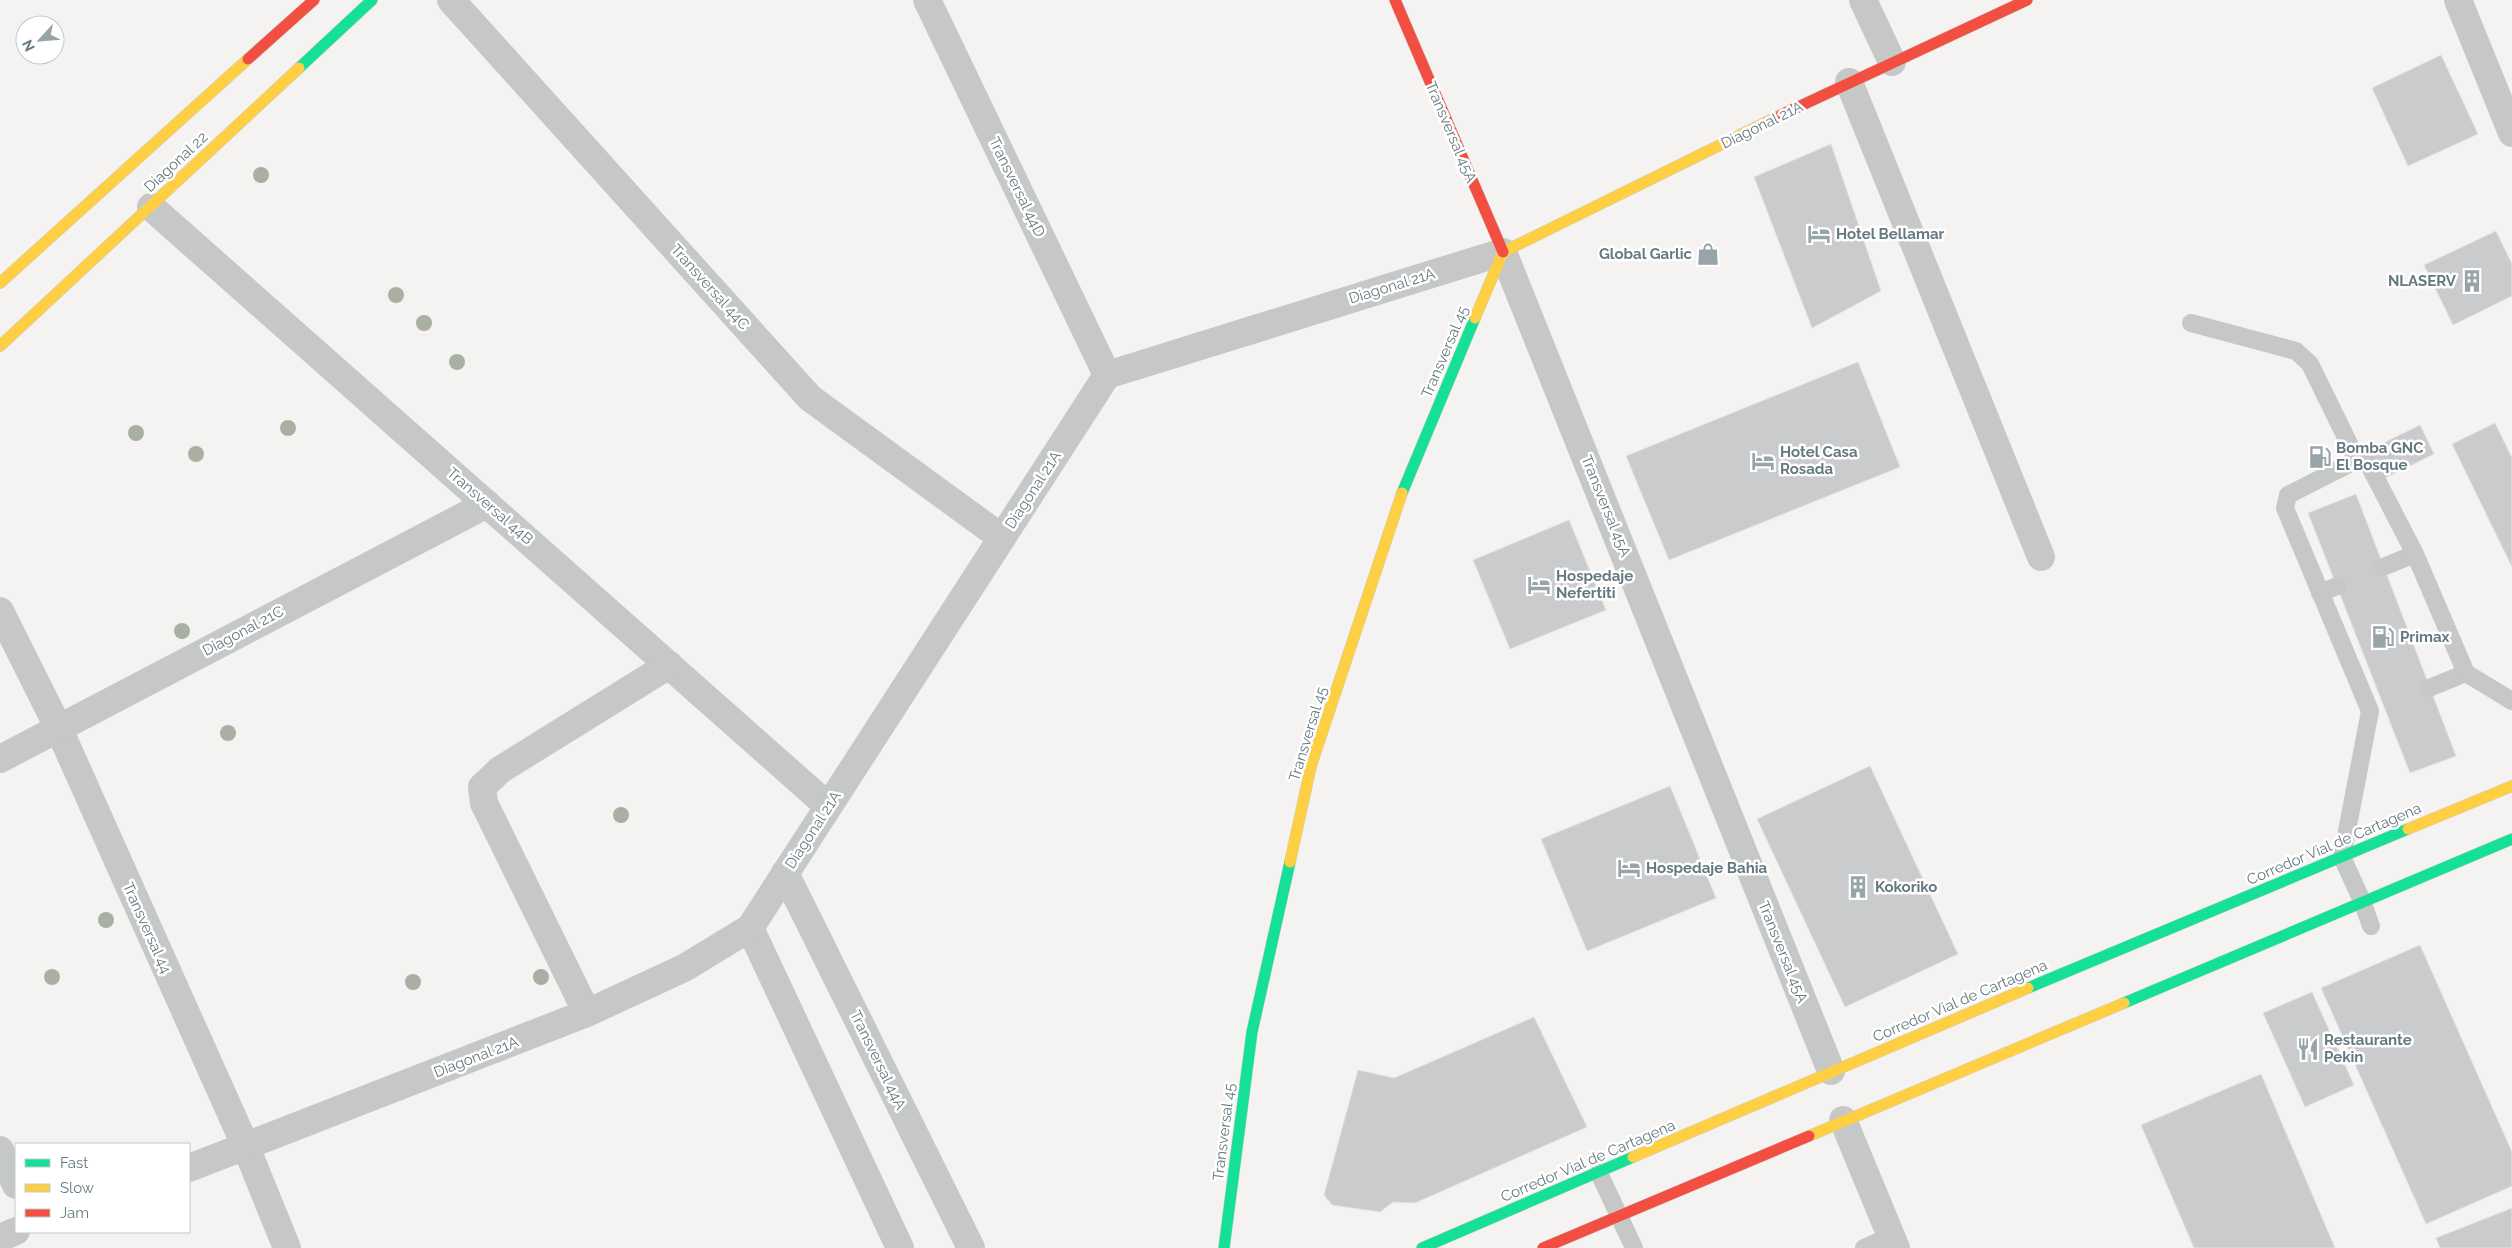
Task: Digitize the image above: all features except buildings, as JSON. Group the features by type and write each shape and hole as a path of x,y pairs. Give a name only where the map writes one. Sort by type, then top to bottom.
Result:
{"main road":[{"name":"Diagonal 22","path":"0,283 314,0"},
{"name":"Diagonal 22","path":"0,346 372,0"},
{"name":"Transversal 45A","path":"1395,0 1503,252"},
{"name":"Diagonal 21A","path":"1503,252 1848,82 2027,0"},
{"name":"Transversal 45","path":"1224,1248 1252,1032 1312,766 1396,507 1503,252"},
{"name":"Corredor Vial de Cartagena","path":"1422,1248 1831,1071 2512,786"},
{"path":"1543,1248 2512,838"}],"street":[{"name":"Transversal 44C","path":"451,0 810,398 1002,538"},
{"name":"Transversal 44D","path":"927,0 1107,375"},
{"path":"1863,0 1892,62"},
{"path":"2458,0 2512,133"},
{"path":"1848,82 2041,557"},
{"name":"Transversal 44B","path":"150,207 828,806"},
{"name":"Diagonal 21A","path":"190,1168 587,1013 684,968 750,928 1107,375 1503,252"},
{"name":"Transversal 45A","path":"1503,252 1831,1071"},
{"name":"Diagonal 21C","path":"0,759 487,504"},
{"name":"Transversal 44","path":"0,611 58,727 246,1147 287,1248"},
{"path":"587,1013 484,803 482,787 500,770 669,665"},
{"name":"Transversal 44A","path":"785,873 971,1248"},
{"path":"750,928 900,1248"},
{"path":"1843,1120 1893,1242"},
{"path":"0,1150 15,1184"},
{"path":"0,1238 15,1232"}],"lane":[{"path":"2191,323 2296,351 2310,364 2357,460"},
{"path":"2371,926 2342,857 2377,710 2320,593 2285,508 2288,496 2357,460 2368,462 2414,554 2466,673 2512,701"},
{"path":"2383,567 2414,554"},
{"path":"2320,593 2337,586"},
{"path":"2429,688 2466,673"},
{"path":"1599,1173 1634,1248"},
{"path":"1864,1248 1893,1242"}],"traffic: fast":[{"path":"299,68 372,0"},
{"path":"1402,493 1475,318"},
{"path":"2028,988 2408,829"},
{"path":"2124,1003 2512,839"},
{"path":"1224,1248 1252,1032 1290,862"},
{"path":"1422,1248 1633,1157"}],"traffic: slow":[{"path":"0,283 248,59"},
{"path":"0,346 299,68"},
{"path":"1503,252 1781,115"},
{"path":"1475,318 1503,252"},
{"path":"1290,862 1311,766 1402,493"},
{"path":"2408,829 2512,786"},
{"path":"1633,1157 2028,988"},
{"path":"1809,1136 2124,1003"}],"traffic: jam":[{"path":"248,59 314,0"},
{"path":"1395,0 1503,252"},
{"path":"1781,115 2027,0"},
{"path":"1543,1248 1809,1136"}],"place":[{"name":"Hotel Bellamar","path":"1819,234"},
{"name":"Global Garlic","path":"1708,254"},
{"name":"NLASERV","path":"2472,281"},
{"name":"Bomba GNC El Bosque","path":"2320,457"},
{"name":"Hotel Casa Rosada","path":"1763,461"},
{"name":"Hospedaje Nefertiti","path":"1539,585"},
{"name":"Primax","path":"2383,637"},
{"name":"Hospedaje Bahia","path":"1629,868"},
{"name":"Kokoriko","path":"1858,887"},
{"name":"Restaurante Pekin","path":"2308,1049"}]}
